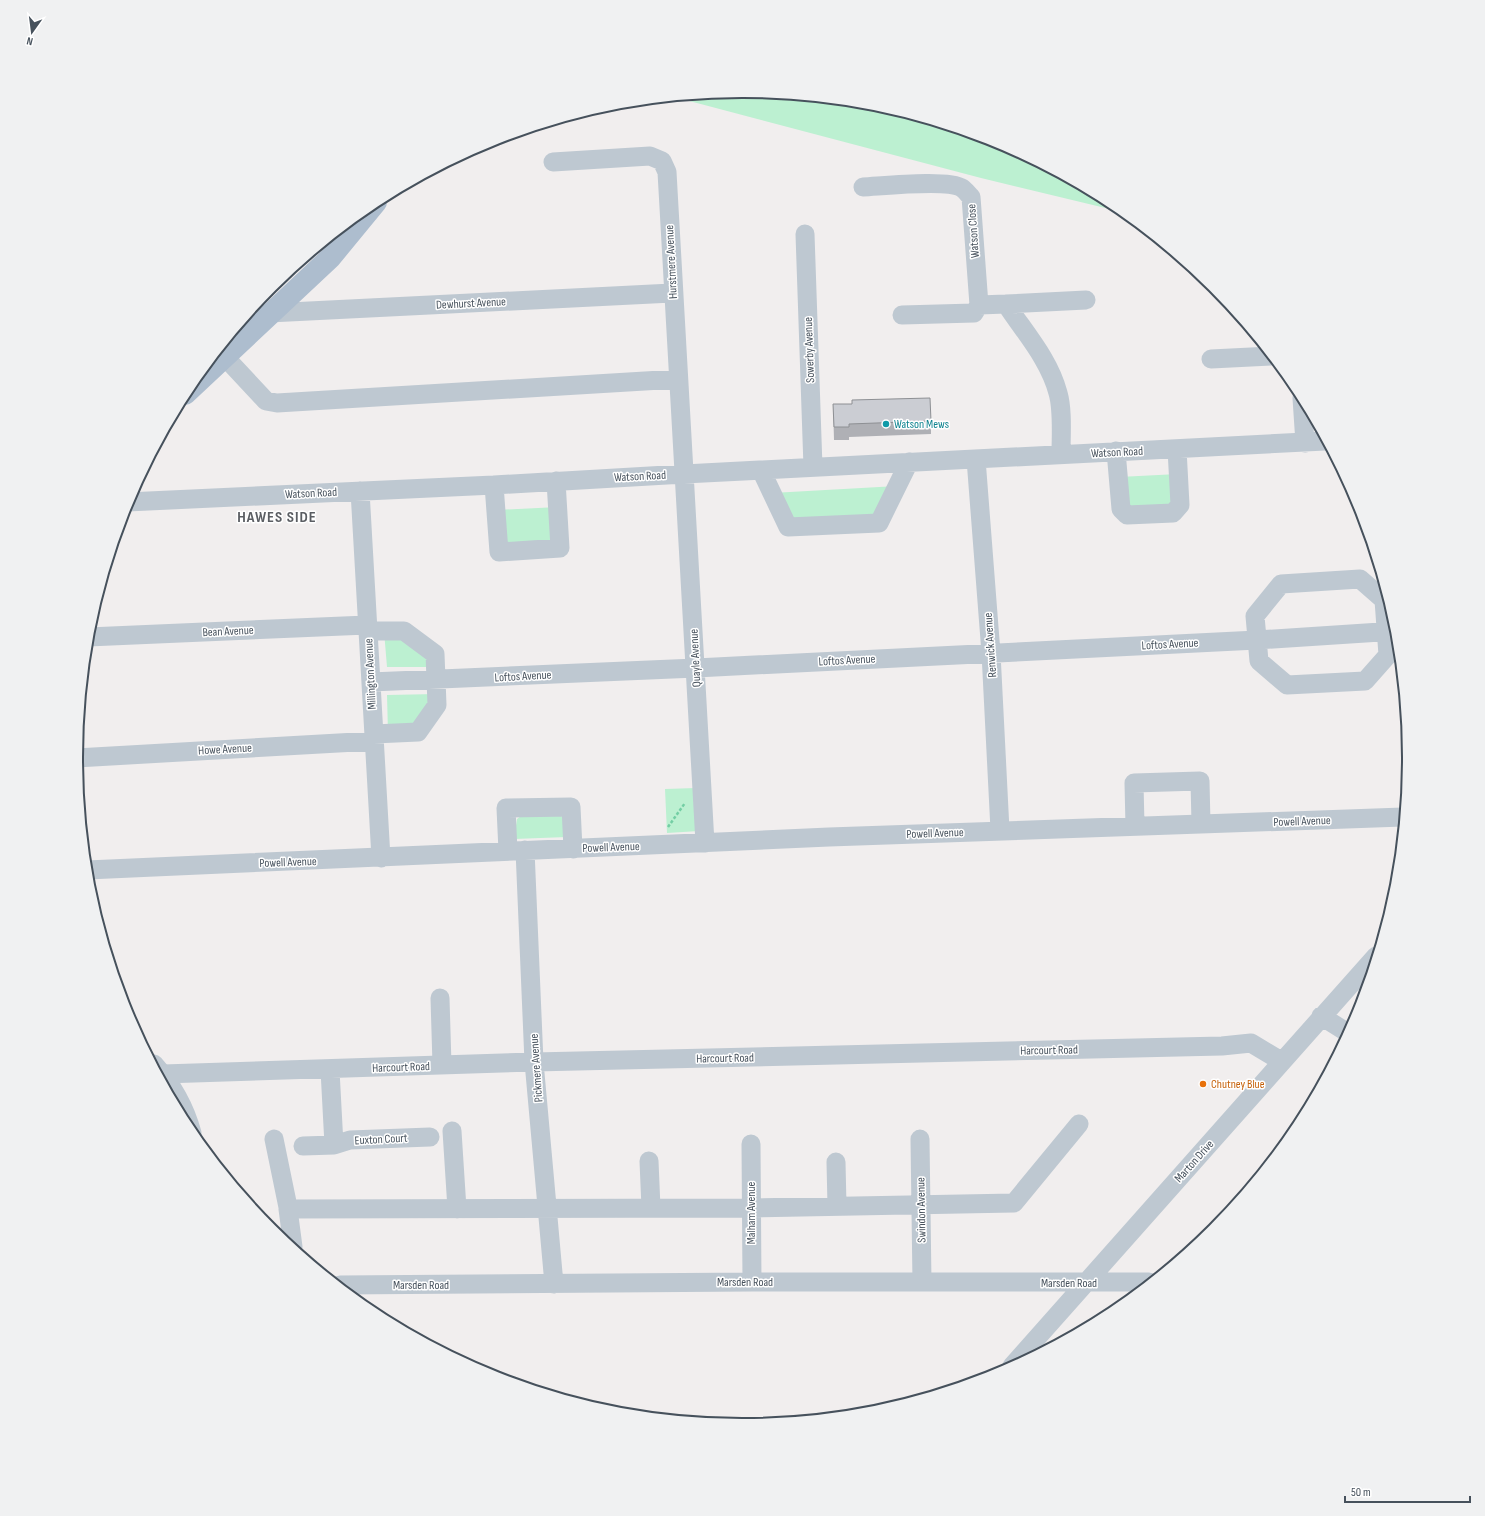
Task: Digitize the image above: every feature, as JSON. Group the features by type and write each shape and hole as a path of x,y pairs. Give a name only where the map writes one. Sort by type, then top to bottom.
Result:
{"main road":[{"path":"210,370 260,315 330,258 360,221"}],"street":[{"name":"Hurstmere Avenue","path":"553,162 650,156 662,161 667,172 672,293 684,474"},
{"name":"Watson Close","path":"863,187 950,184 962,188 971,197 979,305"},
{"name":"Sowerby Avenue","path":"805,234 813,467"},
{"name":"Dewhurst Avenue","path":"260,315 672,293"},
{"path":"902,315 974,312 979,305 1086,300"},
{"path":"1006,304 1046,363 1054,382 1058,395 1062,454"},
{"path":"224,356 266,401 277,403 678,379"},
{"path":"1211,359 1265,356"},
{"path":"1303,411 1305,443"},
{"name":"Watson Road","path":"135,502 494,485 1321,441"},
{"path":"1116,452 1121,509 1127,515 1173,512 1180,505 1177,449"},
{"name":"Renwick Avenue","path":"976,459 991,653 1000,830"},
{"path":"761,470 788,527 864,524 879,523 909,462"},
{"name":"Quayle Avenue","path":"684,474 705,843"},
{"path":"494,485 499,552 560,548 556,481"},
{"name":"Millington Avenue","path":"360,491 381,858"},
{"path":"1383,599 1360,579 1281,584 1255,616 1259,661 1287,685 1365,681 1388,655 1390,637"},
{"path":"368,628 404,631 435,654 437,680 437,705 418,732 374,737"},
{"name":"Bean Avenue","path":"95,637 368,628"},
{"name":"Loftos Avenue","path":"371,682 696,668 1257,640 1389,631"},
{"name":"Howe Avenue","path":"83,758 374,737"},
{"path":"1135,826 1134,783 1200,781 1201,824"},
{"name":"Pickmere Avenue","path":"554,1284 516,851 506,808 571,807 573,849"},
{"name":"Powell Avenue","path":"93,870 1000,830 1399,817"},
{"name":"Marton Drive","path":"1022,1354 1369,964"},
{"path":"440,998 442,1065"},
{"path":"1321,1016 1343,1029"},
{"name":"Harcourt Road","path":"161,1069 330,1070 534,1062 1222,1046 1251,1043 1281,1061"},
{"path":"330,1070 334,1145"},
{"path":"288,1212 288,1209 751,1208 1014,1203 1079,1124"},
{"path":"452,1131 457,1209"},
{"name":"Euxton Court","path":"303,1146 334,1145 350,1140 430,1137"},
{"name":"Swindon Avenue","path":"920,1138 922,1282"},
{"path":"274,1139 292,1239"},
{"name":"Malham Avenue","path":"751,1144 752,1282"},
{"path":"649,1161 651,1208"},
{"path":"836,1162 836,1206"},
{"name":"Marsden Road","path":"347,1285 752,1282 1142,1282"}],"path":[{"path":"655,846 702,780"}],"green space":[{"path":"742,98 786,100 829,104 871,111 913,121 954,133 995,149 1072,187 1106,208 981,178 689,101"},
{"path":"1178,474 1180,505 1127,515 1119,477"},
{"path":"897,486 879,523 788,527 772,493"},
{"path":"558,507 560,548 499,552 496,510"},
{"path":"384,631 404,631 436,667 387,667"},
{"path":"437,694 418,732 388,733 387,695"},
{"path":"696,788 699,831 667,833 665,789"},
{"path":"559,812 563,819 567,837 514,839 517,819 525,813"}],"building":[{"path":"930,398 931,421 849,424 849,427 834,427 833,404 852,404 852,400"}],"place":[{"name":"Watson Mews","path":"886,424"},
{"name":"Chutney Blue","path":"1203,1084"}],"district":[{"name":"HAWES SIDE","path":"277,516"}]}
